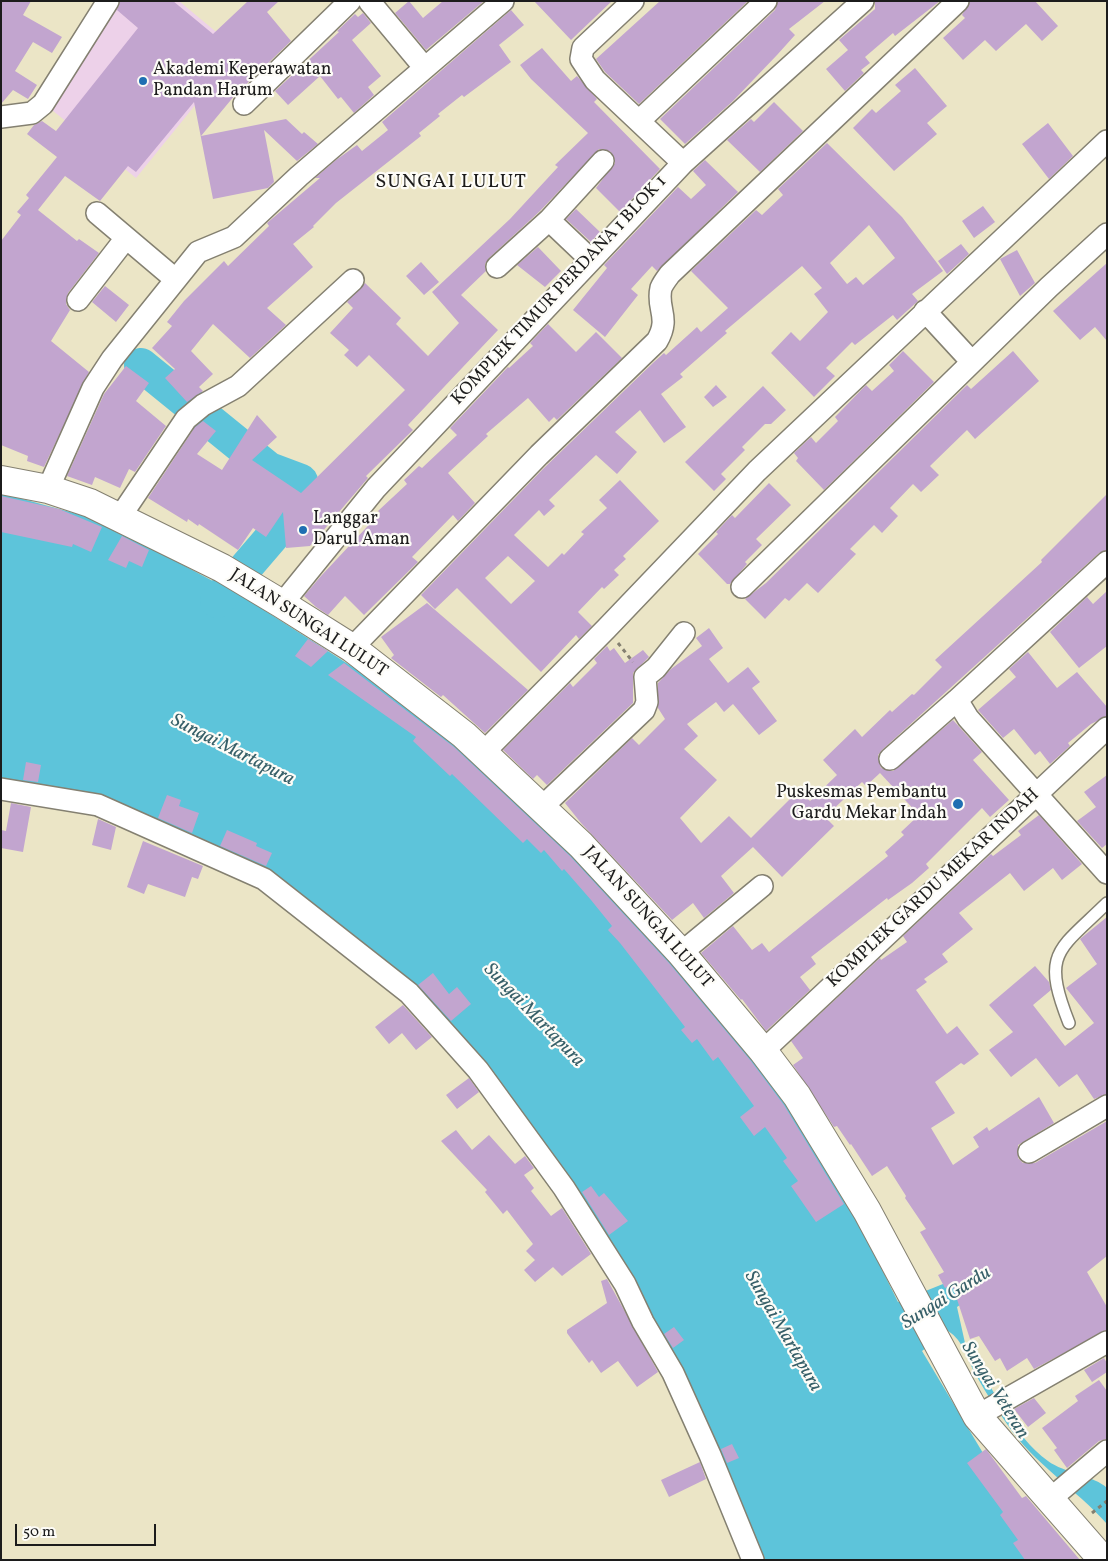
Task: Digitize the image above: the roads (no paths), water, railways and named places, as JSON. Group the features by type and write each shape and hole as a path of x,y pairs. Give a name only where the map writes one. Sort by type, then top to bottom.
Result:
{"main road":[{"name":"JALAN SUNGAI LULUT","path":"1,480 48,489 90,503 120,517 222,568 352,648 464,735 581,845 681,954 763,1051 797,1096 867,1211 950,1366 990,1408 1056,1494 1103,1560"}],"street":[{"path":"1,117 32,113 43,104 108,1"},
{"path":"244,104 350,1"},
{"path":"369,1 424,67"},
{"path":"48,489 93,388 112,359 198,252 234,237 299,176 503,1"},
{"path":"633,1 582,48 581,59 596,80 683,163"},
{"path":"639,121 766,1"},
{"path":"352,648 539,455 657,341 664,330 660,298 662,287 670,274 958,1"},
{"name":"KOMPLEK TIMUR PERDANA 1 BLOK 1","path":"282,604 376,488 590,259 683,163 859,2"},
{"path":"483,753 606,629 757,471 1107,141"},
{"path":"497,267 549,220 603,162"},
{"path":"97,213 175,279"},
{"path":"549,220 590,259"},
{"path":"742,586 1049,287 1107,234"},
{"path":"78,300 126,238"},
{"path":"120,517 186,419 203,404 238,386 353,280"},
{"path":"925,312 972,362"},
{"path":"890,759 1107,562"},
{"path":"542,807 644,710 647,702 645,677 656,668 684,634"},
{"path":"957,700 968,718 1034,795 1107,873"},
{"name":"KOMPLEK GARDU MEKAR INDAH","path":"763,1051 1107,728"},
{"path":"1,789 98,804 264,879 409,993 478,1070 564,1188 625,1284 643,1322 673,1373 710,1455 753,1560"},
{"path":"681,954 762,886"},
{"path":"1029,1152 1107,1106"},
{"path":"990,1408 1107,1342"},
{"path":"1056,1494 1107,1451"}],"lane":[{"path":"1069,1023 1056,987 1054,974 1056,959 1062,946 1107,903"}],"water":[{"path":"1,493 81,515 88,514 250,601 429,716 603,876 698,987 831,1166 898,1302 943,1284 978,1264 1005,1273 957,1307 965,1343 969,1343 1002,1407 1024,1438 1036,1451 1062,1469 1095,1480 1107,1488 1107,1524 1042,1464 1017,1438 983,1388 962,1345 948,1331 922,1351 1023,1520 1038,1560 757,1560 679,1372 446,1027 210,847 1,783"}],"waterway":[{"path":"141,365 269,469 301,481 301,503 217,601"}],"place":[{"name":"Akademi Keperawatan Pandan Harum","path":"143,81"},
{"name":"Langgar Darul Aman","path":"303,530"},
{"name":"Puskesmas Pembantu Gardu Mekar Indah","path":"958,804"}],"district":[{"name":"SUNGAI LULUT","path":"451,183"}],"water label":[{"name":"Sungai Martapura","path":"232,751"},
{"name":"Sungai Martapura","path":"533,1016"},
{"name":"Sungai Gardu","path":"947,1299"},
{"name":"Sungai Martapura","path":"782,1332"},
{"name":"Sungai Veteran","path":"994,1391"}]}
